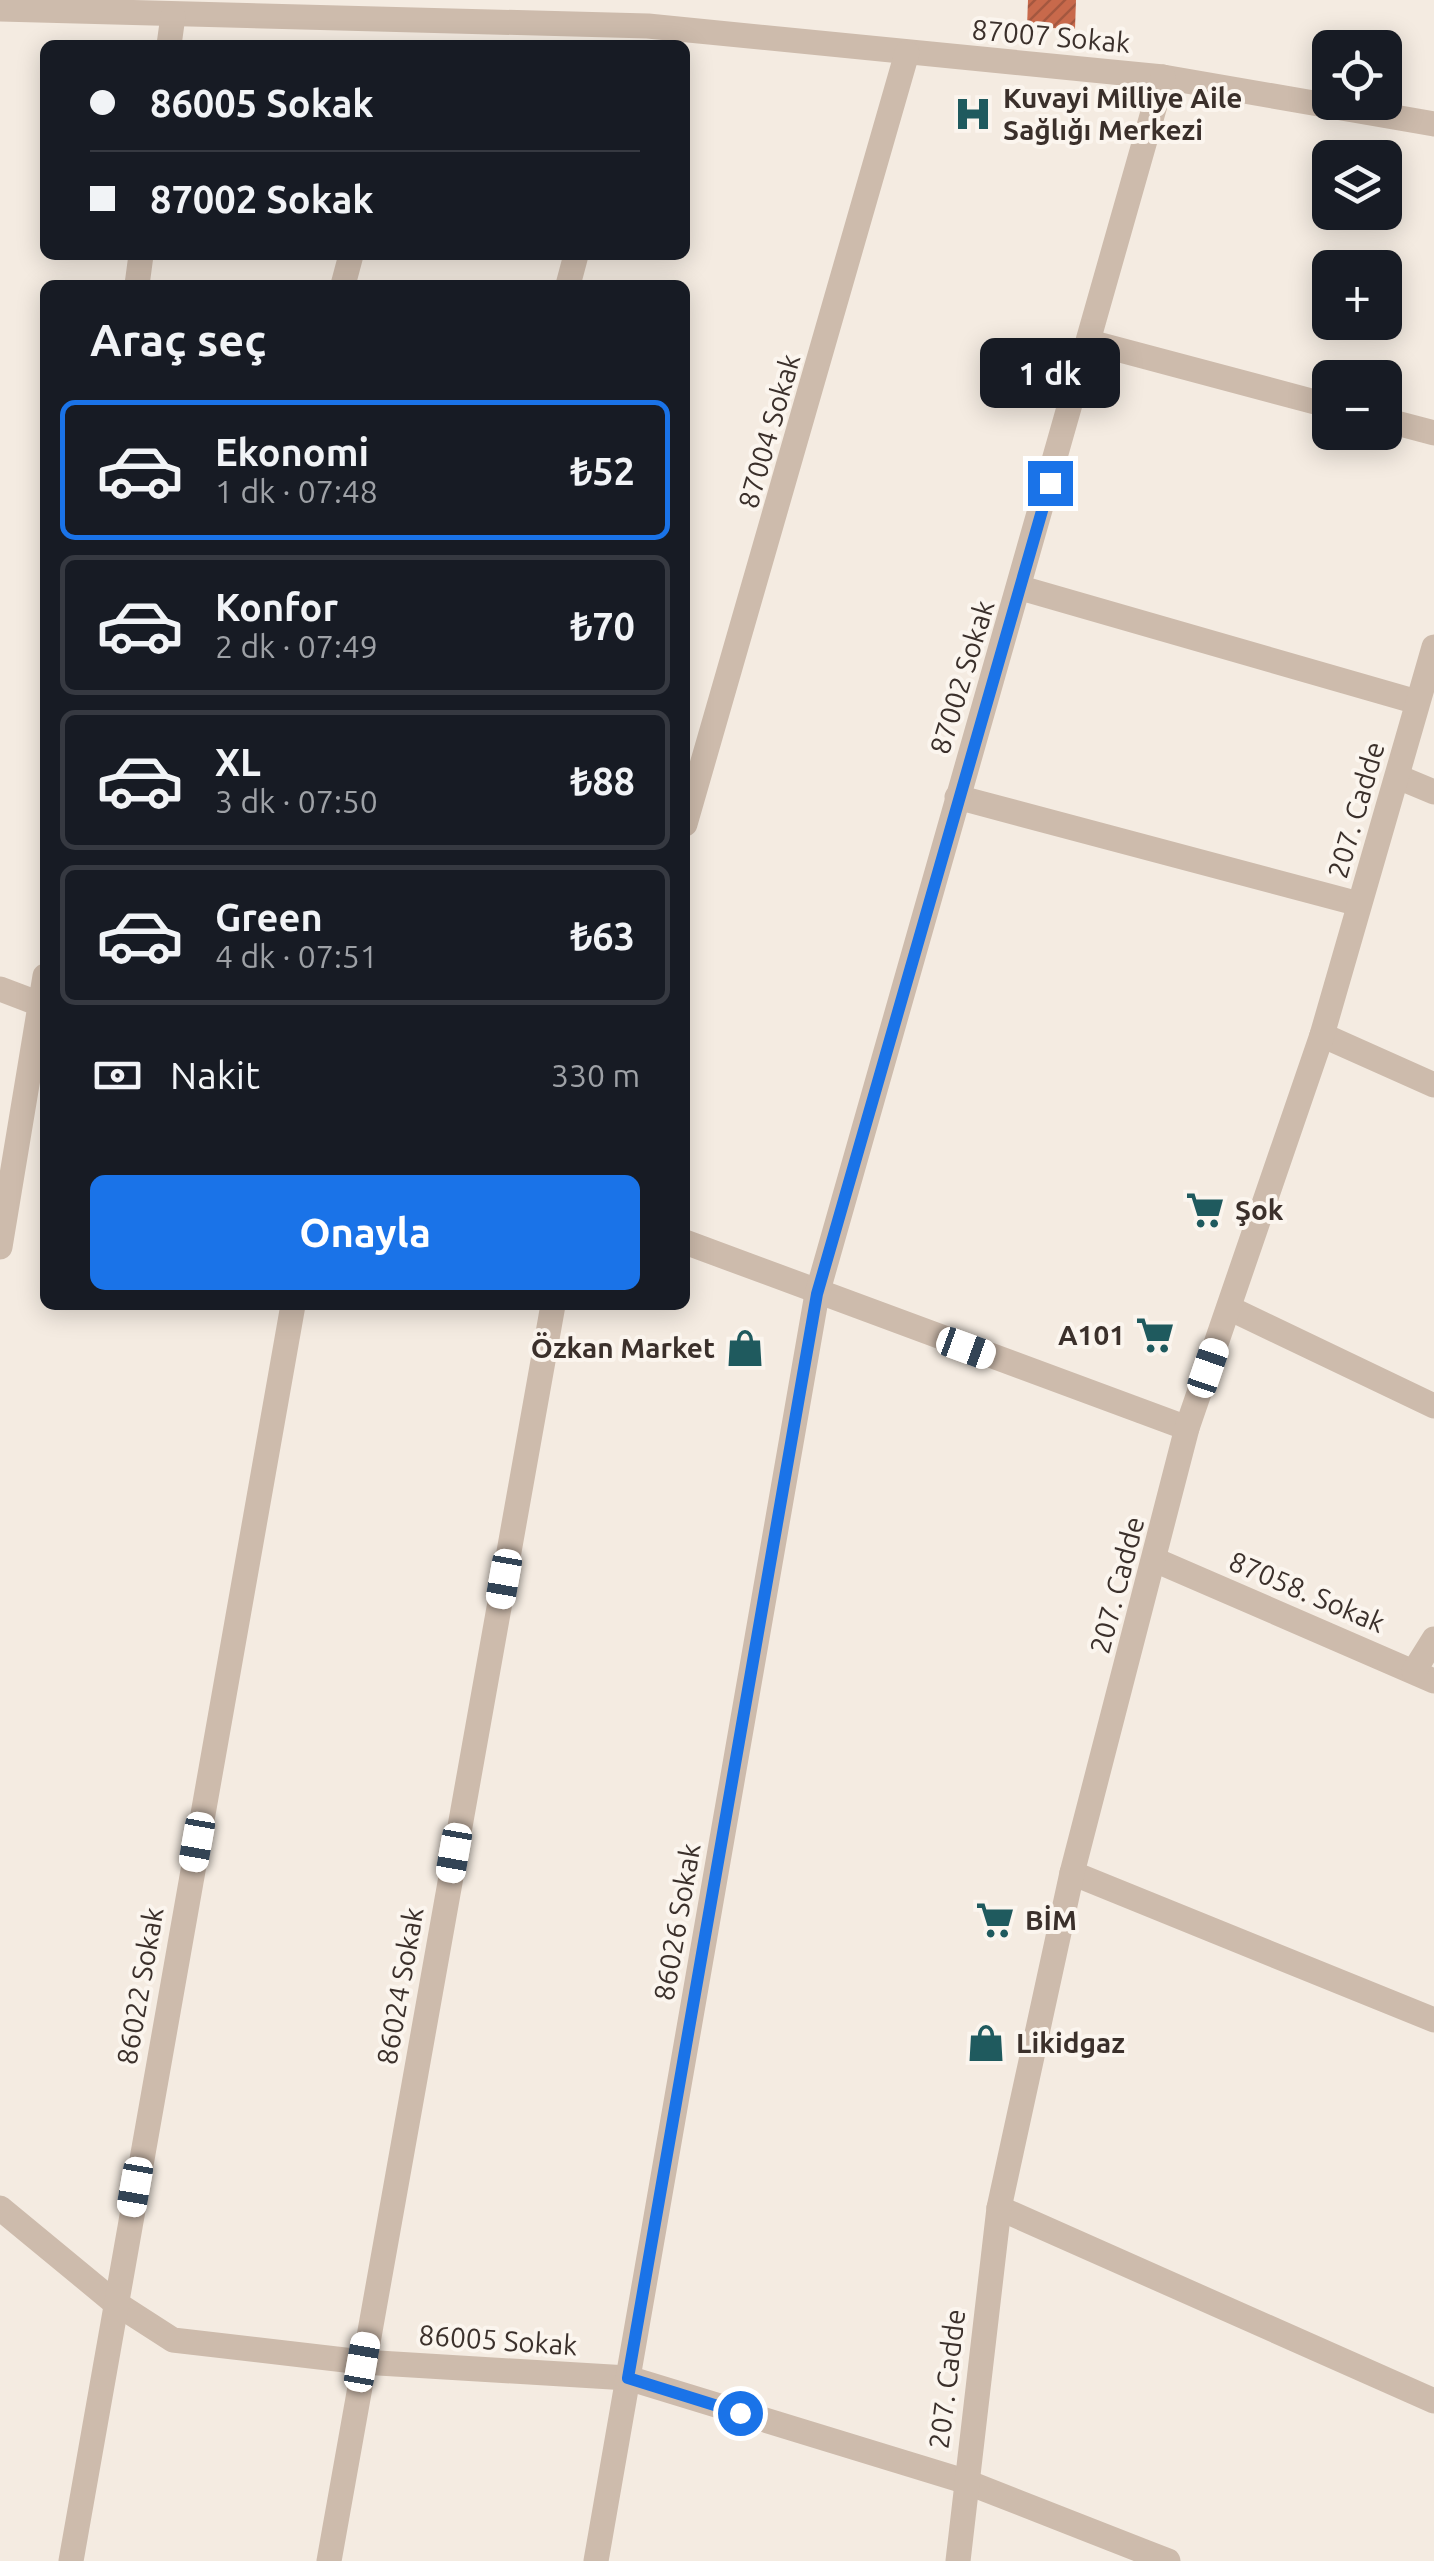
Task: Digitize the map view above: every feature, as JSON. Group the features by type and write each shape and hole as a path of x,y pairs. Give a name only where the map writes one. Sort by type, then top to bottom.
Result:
{"street":[{"name":"87007 Sokak","path":"12,6 173,16 230,9 908,52 1163,76 1434,124"},
{"path":"170,40 173,16"},
{"name":"87004 Sokak","path":"690,807 908,52"},
{"name":"87002 Sokak","path":"817,1294 957,796 1021,588 1163,76"},
{"path":"1090,342 1312,401"},
{"path":"1402,425 1434,434"},
{"path":"1021,588 1417,702"},
{"name":"207. Cadde","path":"958,2561 964,2481 999,2208 1072,1873 1188,1428 1322,1035 1434,646"},
{"path":"1398,777 1434,792"},
{"path":"957,796 1359,904"},
{"path":"0,990 40,1005"},
{"path":"0,1247 40,1023"},
{"path":"1322,1035 1434,1085"},
{"path":"690,1244 1188,1428"},
{"name":"86026 Sokak","path":"596,2561 817,1294"},
{"path":"1229,1308 1434,1406"},
{"name":"86022 Sokak","path":"71,2561 293,1310"},
{"name":"86024 Sokak","path":"329,2561 552,1310"},
{"name":"87058. Sokak","path":"1156,1560 1424,1676"},
{"path":"1424,1676 1434,1639"},
{"path":"1072,1873 1434,2020"},
{"name":"86005 Sokak","path":"0,2208 114,2302 174,2340 362,2362 628,2378 964,2481 1168,2561"},
{"path":"999,2208 1434,2401"}],"building":[{"path":"1028,0 1076,0 1075,29 1027,27"}],"place":[{"name":"Kuvayi Milliye Aile Sağlığı Merkezi","path":"973,114"},
{"name":"Şok","path":"1205,1210"},
{"name":"A101","path":"1155,1335"},
{"name":"Özkan Market","path":"745,1348"},
{"name":"BİM","path":"995,1920"},
{"name":"Likidgaz","path":"986,2043"}],"route":[{"path":"740,2413 628,2378 817,1294 1050,483"}]}
